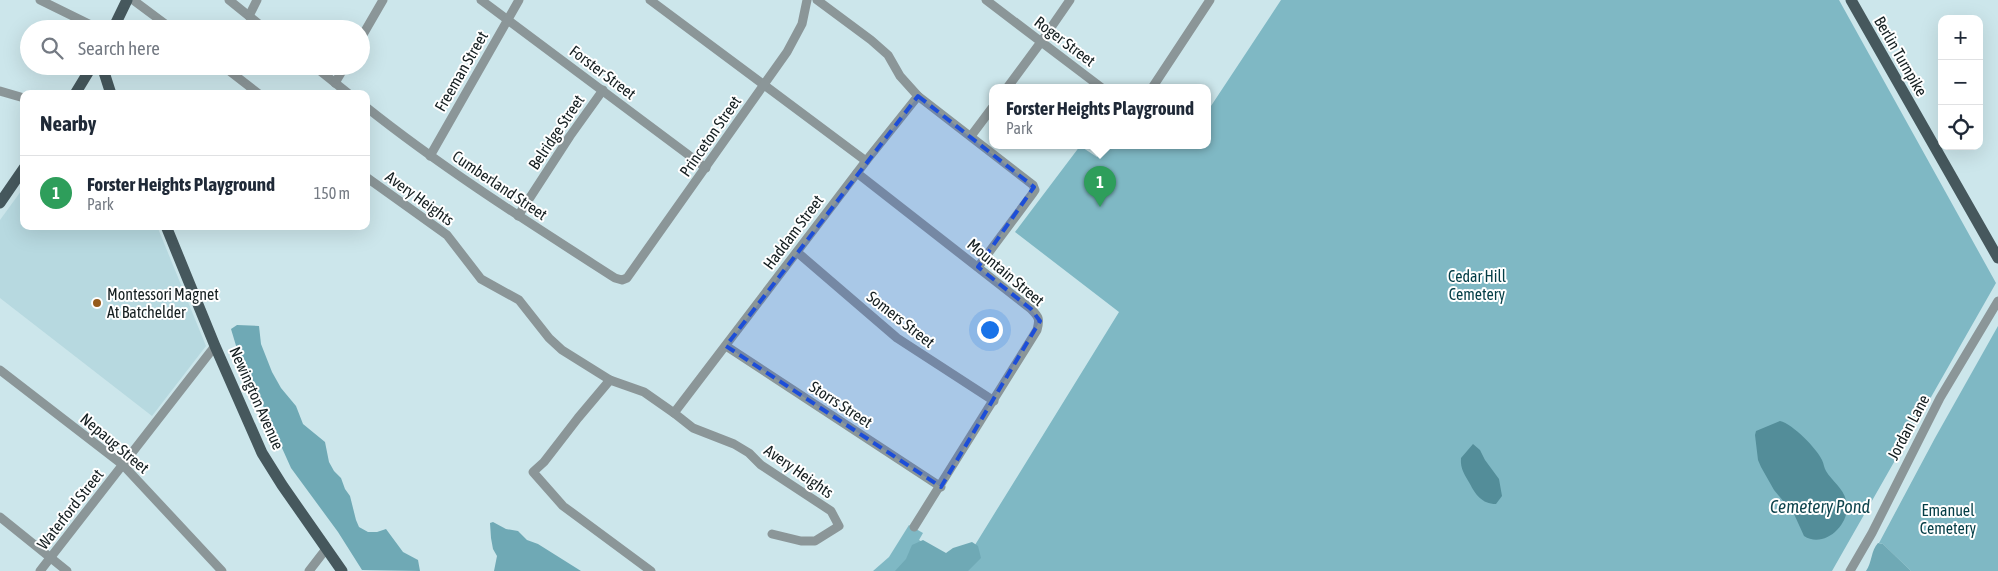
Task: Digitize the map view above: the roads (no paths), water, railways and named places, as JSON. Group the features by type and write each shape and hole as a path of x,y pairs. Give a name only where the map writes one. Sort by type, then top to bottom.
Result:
{"main road":[{"path":"118,20 128,0"},
{"name":"Berlin Turnpike","path":"1851,0 1998,258"},
{"path":"77,90 87,75"},
{"path":"105,75 110,90"},
{"path":"0,202 20,174"},
{"name":"Newington Avenue","path":"168,230 215,346 262,453 282,486 342,571"}],"street":[{"path":"40,0 74,20"},
{"path":"134,0 160,20"},
{"path":"229,0 254,20"},
{"path":"249,16 257,0"},
{"path":"370,22 383,0"},
{"name":"Forster Street","path":"481,0 706,168"},
{"name":"Freeman Street","path":"430,156 519,0"},
{"path":"650,0 866,160"},
{"name":"Princeton Street","path":"622,280 627,278 796,39 802,24 807,0"},
{"path":"817,0 888,55 900,76 918,96 1031,182 1035,190 978,267"},
{"name":"Roger Street","path":"986,0 1097,84"},
{"path":"1010,84 1042,42 1070,0"},
{"path":"1155,84 1210,0"},
{"path":"235,75 254,90"},
{"path":"326,75 344,90"},
{"path":"336,83 340,75"},
{"path":"0,90 20,97"},
{"name":"Belridge Street","path":"518,216 570,136 603,90"},
{"name":"Haddam Street","path":"674,413 866,160 918,96"},
{"name":"Cumberland Street","path":"370,110 430,156 518,216 615,278 622,280"},
{"path":"971,136 989,112"},
{"name":"Mountain Street","path":"857,173 1031,309 1038,316 1040,322 994,401 914,527"},
{"name":"Avery Heights","path":"370,180 447,235 481,279 519,300 549,338 562,350 610,380 644,392 693,428 734,444 761,465 831,511 838,526 815,541 801,541 772,534"},
{"name":"Somers Street","path":"797,252 896,338 994,401"},
{"name":"Jordan Lane","path":"1850,571 1872,533 1940,398 1998,301"},
{"name":"Waterford Street","path":"40,571 215,346"},
{"name":"Storrs Street","path":"726,346 940,486"},
{"name":"Nepaug Street","path":"0,370 123,465 222,571"},
{"path":"610,380 544,462 533,472 563,506 651,571"},
{"path":"0,517 67,571"},
{"path":"309,571 326,549"}],"water":[{"name":"Cemetery Pond","path":"1780,421 1798,432 1810,444 1823,461 1826,471 1845,496 1847,508 1845,517 1836,532 1828,537 1812,539 1804,536 1794,514 1774,490 1758,460 1756,431"},
{"path":"1473,444 1480,450 1499,479 1502,496 1496,504 1491,504 1480,498 1463,472 1461,458"}],"place":[{"name":"Forster Heights Playground","path":"1100,207"},
{"name":"Montessori Magnet At Batchelder","path":"97,303"}],"park label":[{"name":"Cedar Hill Cemetery","path":"1477,285"},
{"name":"Emanuel Cemetery","path":"1948,519"}]}
